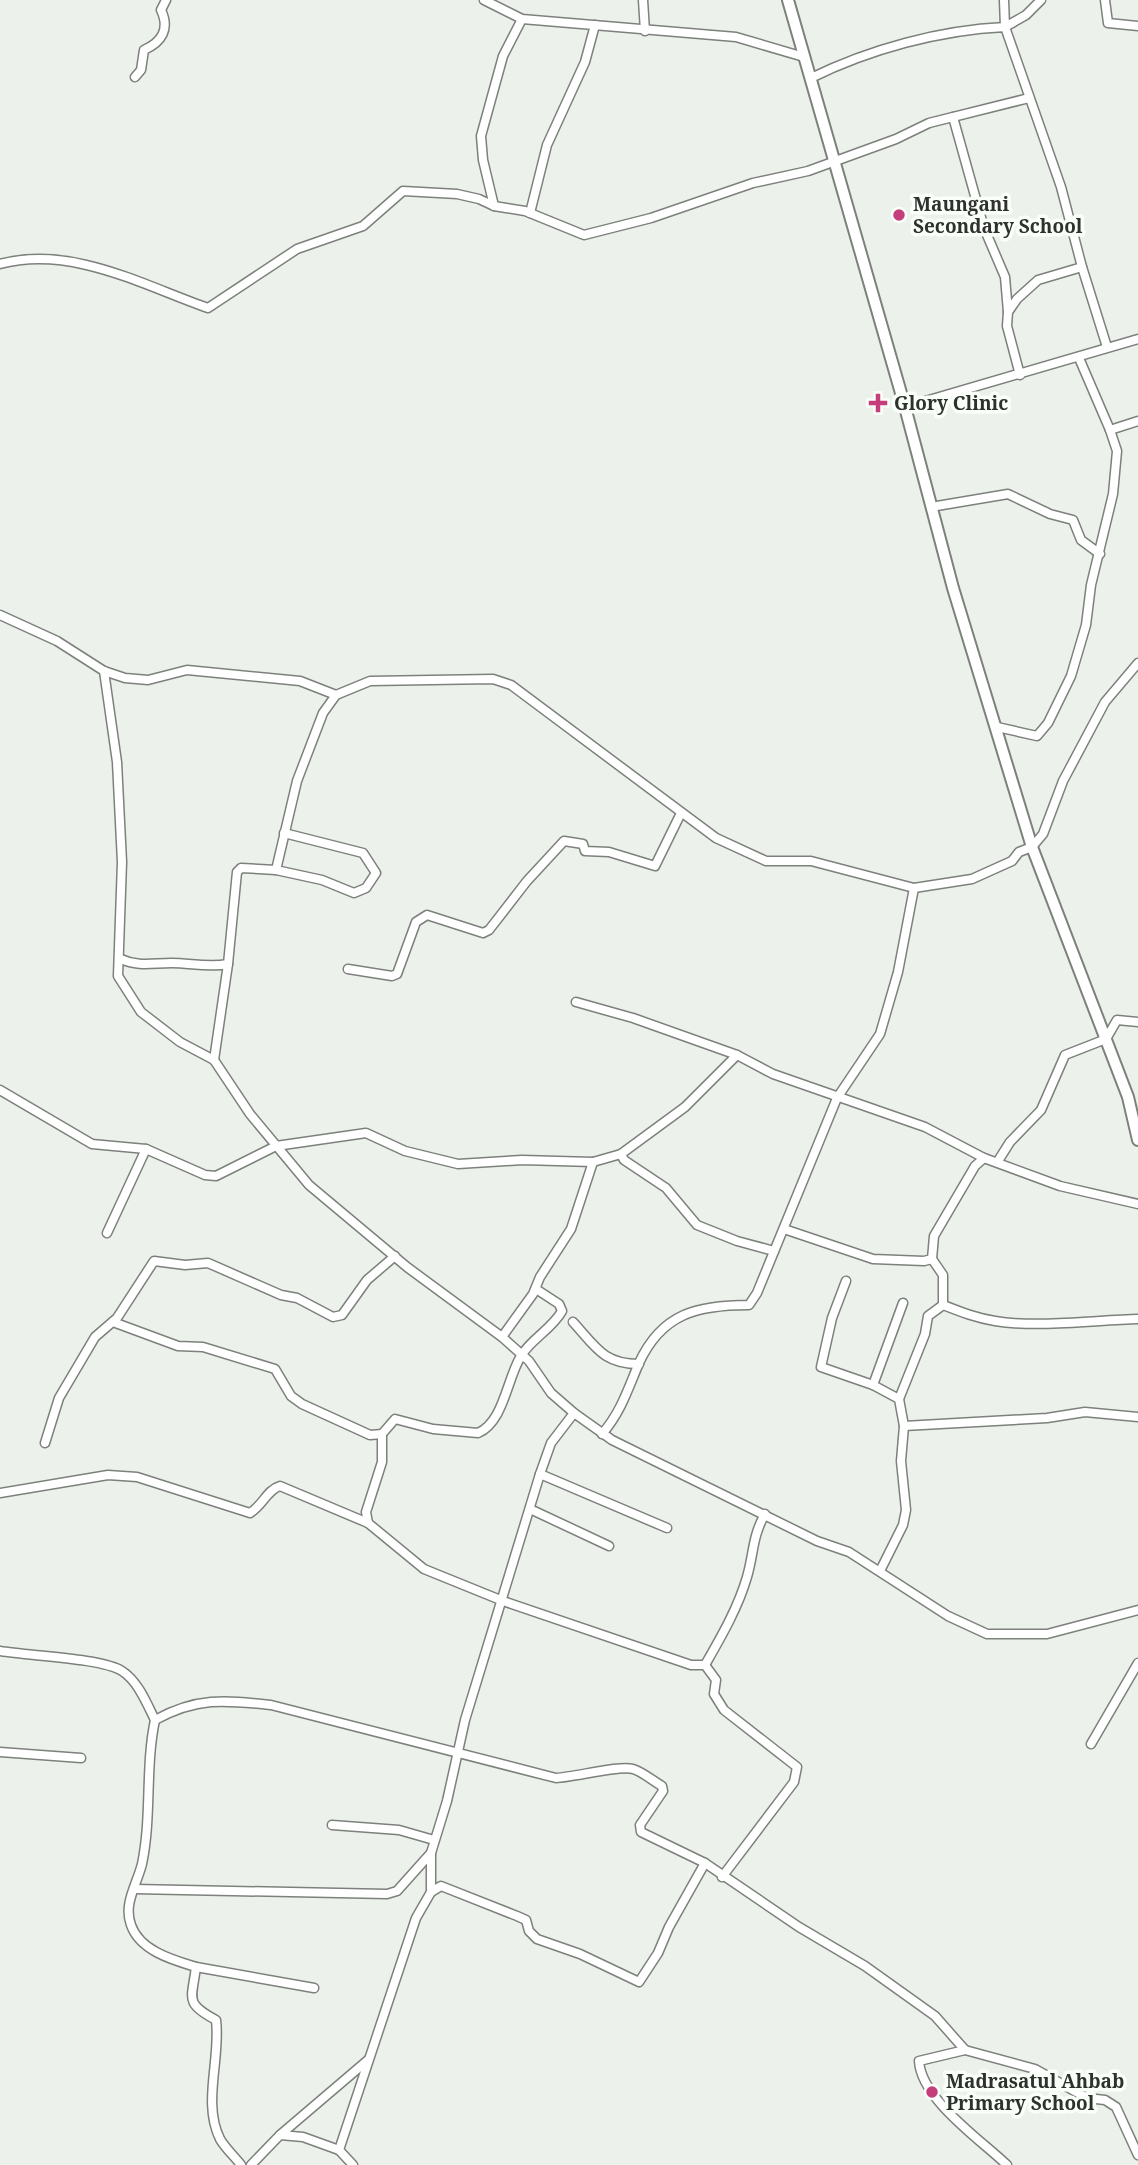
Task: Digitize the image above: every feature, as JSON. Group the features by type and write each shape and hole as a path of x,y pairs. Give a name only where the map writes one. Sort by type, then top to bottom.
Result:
{"main road":[{"path":"788,0 905,407 931,507 1032,847 1128,1097 1138,1140"}],"street":[{"path":"135,77 141,70 144,50 160,40 165,31 166,20 161,10 166,0"},
{"path":"484,0 522,19 736,37 804,57"},
{"path":"643,0 645,31"},
{"path":"1004,0 1005,27 1061,187 1107,347"},
{"path":"811,78 842,63 898,46 977,28 1005,27 1026,15 1041,0"},
{"path":"1105,0 1108,23 1138,26"},
{"path":"494,206 483,160 481,135 503,56 522,19"},
{"path":"530,213 547,145 585,62 595,25"},
{"path":"0,264 31,258 90,264 208,308 297,249 363,226 403,191 457,194 479,199 494,206 530,213 584,235 651,218 753,183 808,171 896,139 929,123 1029,98"},
{"path":"953,117 984,228 1006,277 1007,326 1020,375"},
{"path":"1008,312 1017,299 1038,280 1082,267"},
{"path":"905,407 1138,339"},
{"path":"997,727 1037,736 1048,723 1076,663 1113,494 1117,451 1079,358"},
{"path":"1110,430 1138,421"},
{"path":"931,507 1000,494 1017,496 1050,514 1073,520 1081,540 1100,554"},
{"path":"0,615 57,641 104,671 125,678 148,680 187,670 300,681 336,695"},
{"path":"276,870 297,781 323,713 336,695 370,681 493,679 511,685 716,838 766,861 811,861 914,888 972,878 1012,861 1019,852 1032,847 1043,834 1063,781 1105,702 1138,663"},
{"path":"104,671 117,762 122,862 121,960 118,976 141,1012 180,1042 214,1060 250,1114 310,1185 395,1256 502,1337 521,1354 551,1393 602,1434 817,1541 849,1552 948,1616 987,1634 1048,1634 1138,1610"},
{"path":"348,969 397,974 416,922 427,915 483,933 489,930 527,881 564,841 583,844 586,851 609,852 654,866 681,813"},
{"path":"214,1060 228,964 237,872 241,867 276,870 322,880 354,893 366,888 376,873 363,853 284,834"},
{"path":"602,1434 624,1403 639,1364 667,1322 709,1306 749,1305 775,1251 837,1098 880,1034 898,972 914,888"},
{"path":"121,960 134,965 173,963 211,967 228,964"},
{"path":"576,1002 633,1018 737,1055 772,1074 925,1127 984,1158 1060,1186 1138,1204"},
{"path":"998,1161 1010,1142 1041,1111 1065,1055 1106,1040 1117,1020"},
{"path":"1100,1026 1117,1020 1138,1022"},
{"path":"0,1090 92,1144 146,1149 205,1175 216,1176 276,1146 366,1133 405,1151 458,1164 522,1160 593,1162 621,1154 685,1107 737,1055"},
{"path":"107,1233 146,1149"},
{"path":"621,1154 624,1160 666,1188 697,1225 737,1241 775,1251"},
{"path":"943,1305 943,1276 932,1259 934,1236 975,1166 984,1158"},
{"path":"502,1337 536,1289 540,1277 571,1229 593,1162"},
{"path":"784,1228 873,1259 932,1259"},
{"path":"45,1443 59,1398 95,1337 113,1322 154,1261 185,1265 208,1263 281,1295 297,1298 332,1317 342,1315 367,1280 395,1256"},
{"path":"846,1280 832,1318 821,1367 873,1385 899,1399"},
{"path":"113,1322 178,1346 203,1347 275,1369 292,1396 302,1404 370,1436 382,1434 395,1419 433,1429 478,1433 495,1417 521,1354 556,1322 562,1311 559,1304 536,1289"},
{"path":"873,1385 903,1303"},
{"path":"943,1305 965,1315 999,1322 1138,1320"},
{"path":"880,1571 903,1525 906,1510 901,1461 904,1426 899,1399 925,1334 928,1316 943,1305"},
{"path":"573,1322 607,1359 620,1364 639,1364"},
{"path":"904,1426 1047,1418 1085,1412 1138,1417"},
{"path":"431,1892 431,1853 459,1754 465,1720 551,1443 574,1413"},
{"path":"368,1522 366,1512 382,1462 382,1434"},
{"path":"540,1474 667,1528"},
{"path":"0,1493 108,1475 137,1477 250,1513 260,1507 272,1488 280,1486 368,1522 424,1569 503,1601 691,1665 705,1665"},
{"path":"530,1509 609,1546"},
{"path":"705,1665 727,1627 740,1596 748,1574 755,1531 765,1514"},
{"path":"0,1651 105,1664 122,1671 136,1685 155,1720 150,1744 148,1837 127,1910 131,1927 143,1943 168,1958 196,1967 314,1987"},
{"path":"1091,1744 1138,1663"},
{"path":"705,1665 716,1680 715,1694 724,1710 797,1767 794,1782 722,1877"},
{"path":"155,1720 196,1702 271,1705 556,1777 583,1776 620,1768 634,1769 662,1786 663,1791 640,1825 641,1832 705,1863 722,1877 865,1966 935,2016 965,2050"},
{"path":"0,1752 81,1758"},
{"path":"332,1825 399,1830 434,1840"},
{"path":"134,1889 387,1894 397,1891 412,1878 431,1853"},
{"path":"339,2150 416,1918 431,1892 441,1886 517,1916 526,1920 529,1931 537,1940 580,1954 639,1982 705,1863"},
{"path":"196,1967 191,2001 196,2009 216,2020 219,2042 212,2108 220,2139 241,2165"},
{"path":"1007,2165 979,2138 949,2116 920,2070 919,2061 928,2056 965,2050 1035,2069 1087,2098 1105,2100 1116,2107 1138,2155"},
{"path":"251,2165 280,2135 370,2059"},
{"path":"280,2135 303,2137 339,2150 353,2165"}],"place":[{"name":"Maungani Secondary School","path":"899,215"},
{"name":"Glory Clinic","path":"878,403"},
{"name":"Madrasatul Ahbab Primary School","path":"932,2092"}]}
